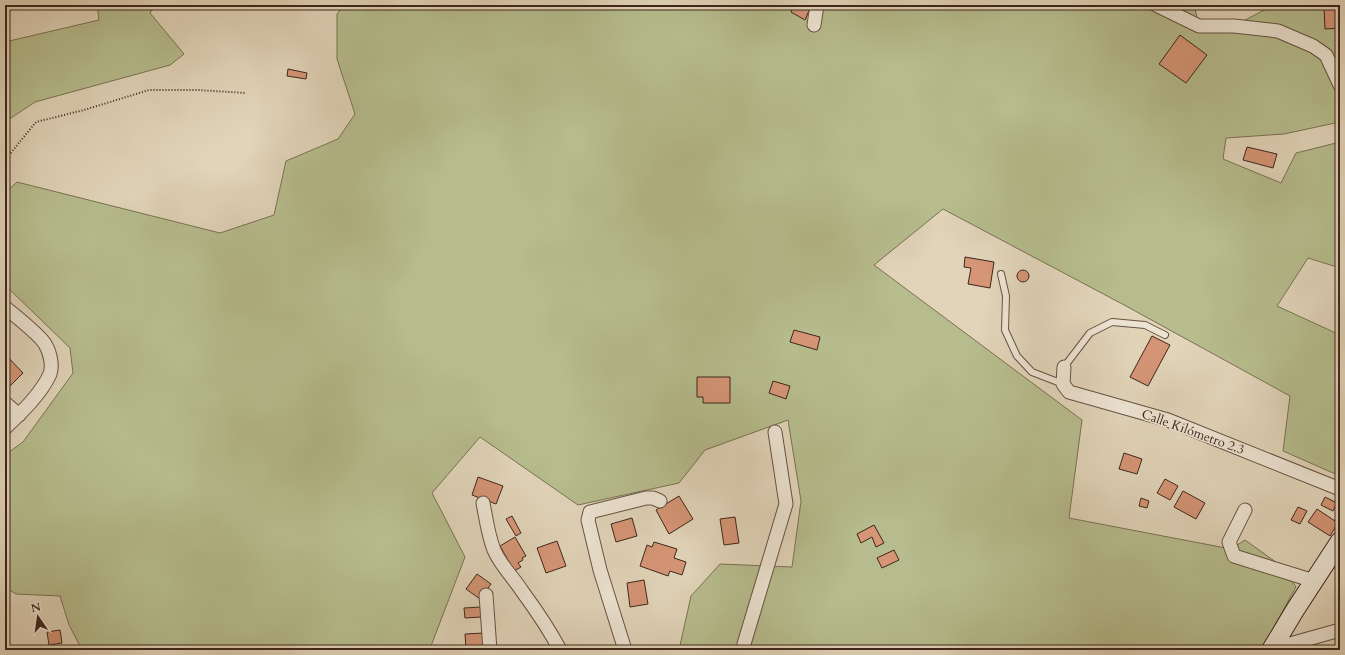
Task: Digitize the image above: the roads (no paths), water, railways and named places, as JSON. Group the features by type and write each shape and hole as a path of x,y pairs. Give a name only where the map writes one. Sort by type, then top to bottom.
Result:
{"street":[{"path":"814,25 817,5"},
{"path":"1156,5 1199,26 1234,26 1278,31 1313,46 1326,55 1340,85"},
{"path":"5,306 45,344 51,362 50,373 42,386 19,415 5,428"},
{"path":"1063,384 1064,367"},
{"name":"Calle Kilómetro 2.3","path":"1063,384 1069,392 1168,420 1340,489"},
{"path":"5,403 19,415"},
{"path":"744,650 744,644 786,504 774,432"},
{"path":"625,650 588,520 590,512 646,498 654,498 660,501"},
{"path":"483,503 491,543 495,552 508,573 548,628 560,650"},
{"path":"1245,510 1229,542 1234,556 1314,581"},
{"path":"1271,650 1340,541"},
{"path":"486,595 490,650"},
{"path":"1271,650 1340,630"}],"lane":[{"path":"1001,274 1006,296 1005,330 1017,356 1032,372 1063,384"},
{"path":"1064,367 1090,333 1112,322 1145,325 1165,335"}]}
